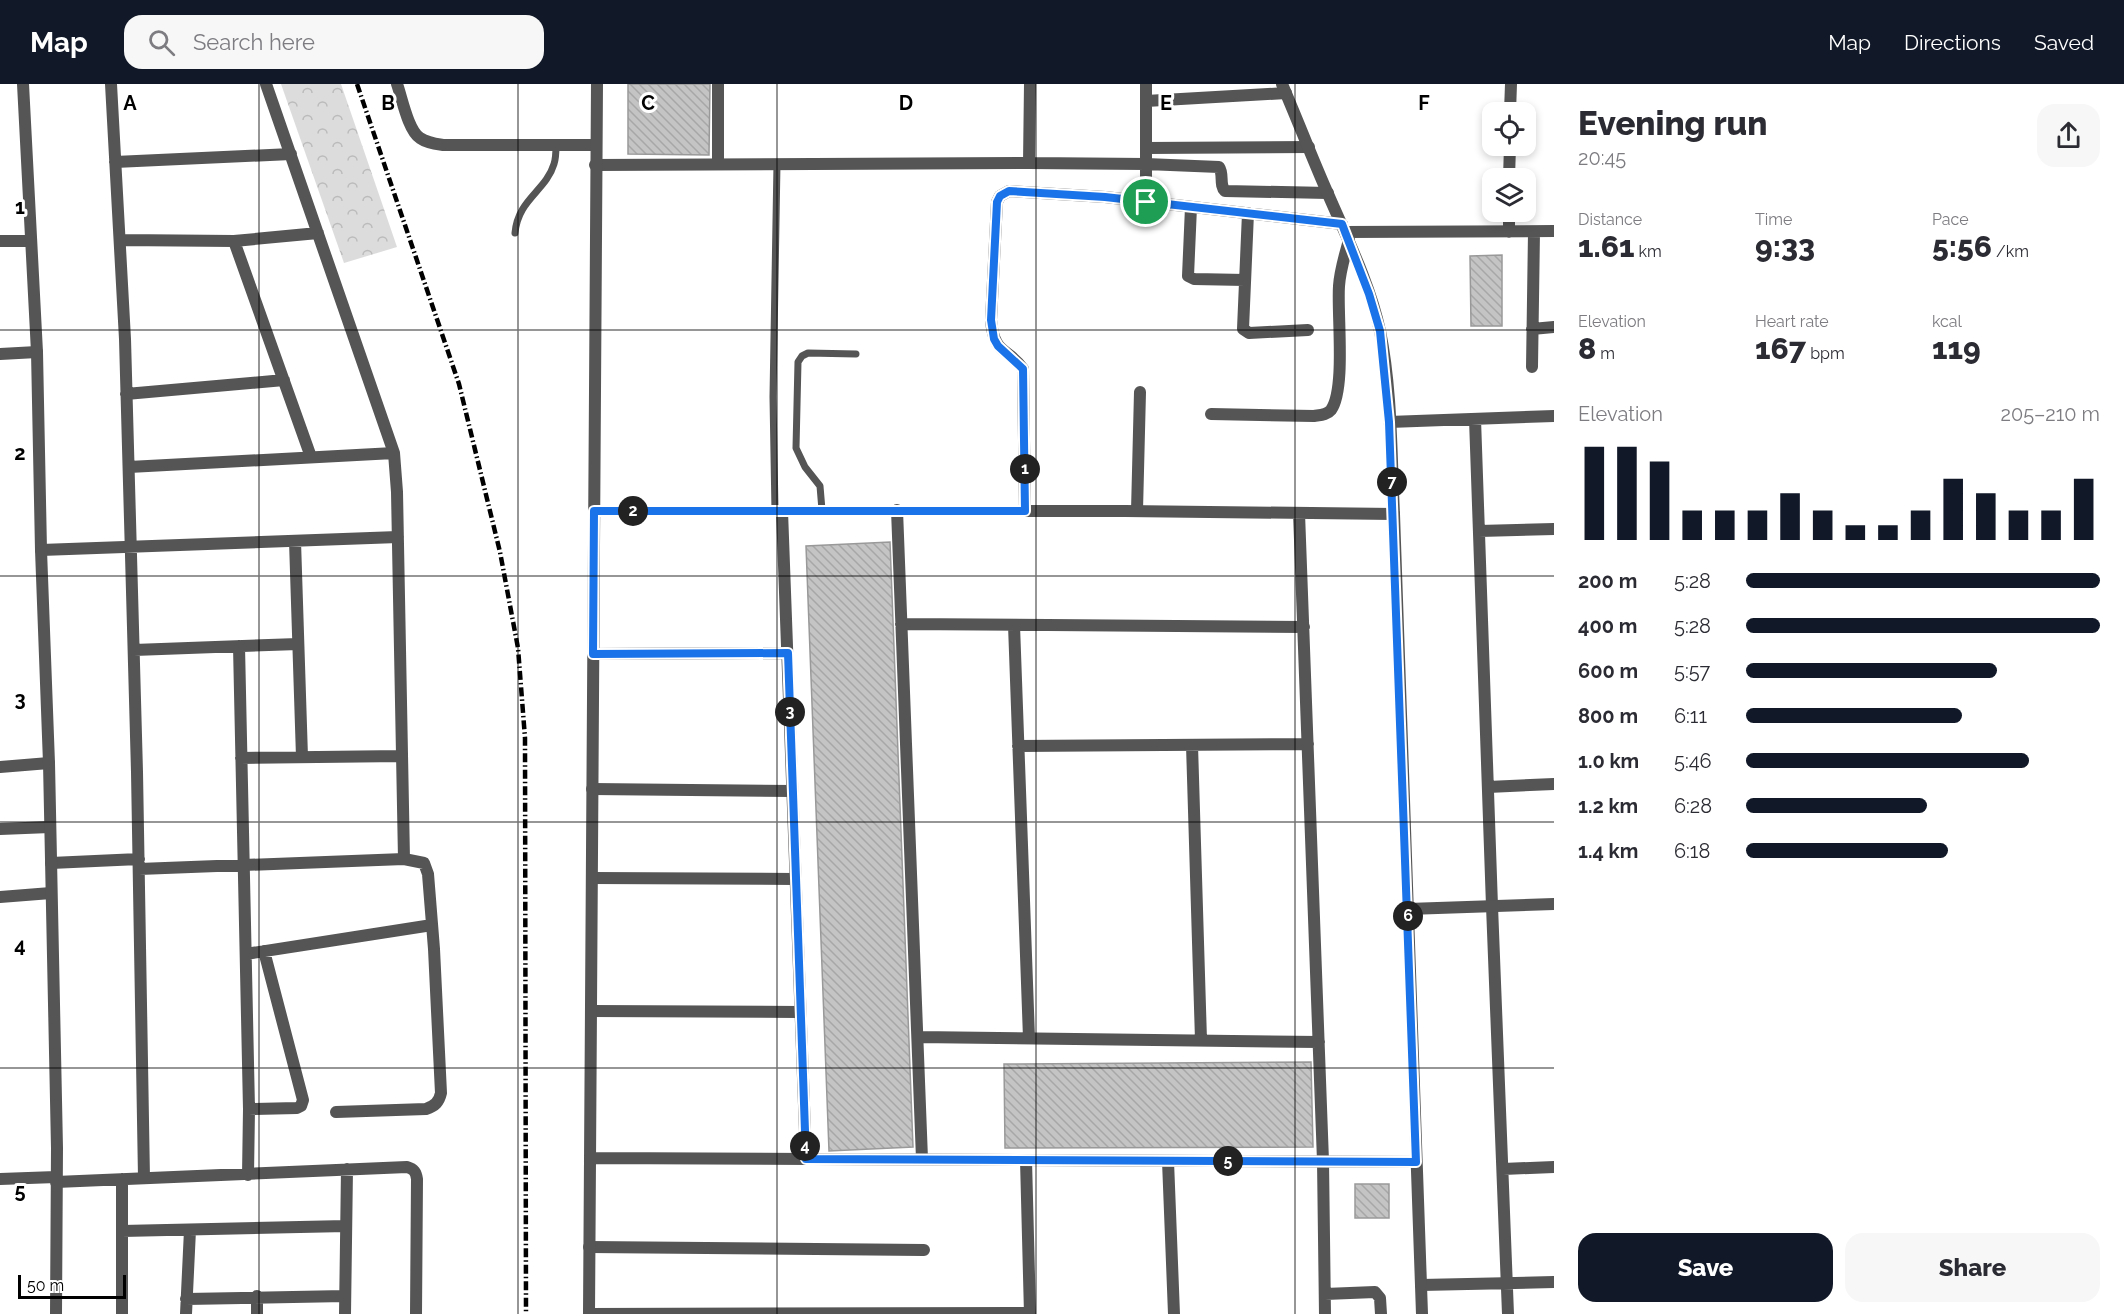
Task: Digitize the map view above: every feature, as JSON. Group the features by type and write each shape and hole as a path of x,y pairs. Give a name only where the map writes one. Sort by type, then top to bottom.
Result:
{"street":[{"path":"22,84 37,352 49,763 56,1314"},
{"path":"111,84 129,467 144,1178"},
{"path":"266,84 394,453 397,492 404,859"},
{"path":"397,84 411,125 418,137 428,142 443,145 596,145"},
{"path":"597,84 589,1314 1030,1314 1026,1160"},
{"path":"718,84 718,163"},
{"path":"1029,163 1030,84"},
{"path":"1146,84 1146,202"},
{"path":"1510,102 1511,84"},
{"path":"1146,101 1284,88 1345,232 1369,294 1380,331 1389,422 1394,514 1422,1314"},
{"path":"1146,148 1309,147"},
{"path":"116,162 291,154"},
{"path":"595,165 1146,164 1219,167 1225,191 1328,194"},
{"path":"1025,511 1023,369 998,346 994,339 991,320 997,202 1000,196 1009,191 1248,213 1345,232 1554,231"},
{"path":"1191,207 1188,276 1194,279 1245,280"},
{"path":"1248,213 1242,325 1246,332 1308,330"},
{"path":"1509,222 1509,232"},
{"path":"1211,414 1314,416 1328,413 1332,409 1336,396 1340,360 1339,283 1345,232"},
{"path":"1532,367 1534,232"},
{"path":"120,240 234,241 318,234"},
{"path":"0,241 31,241"},
{"path":"234,241 311,457"},
{"path":"1532,329 1554,327"},
{"path":"0,354 37,352"},
{"path":"126,394 284,380"},
{"path":"1137,511 1140,392"},
{"path":"1389,422 1554,416"},
{"path":"1475,419 1508,1314"},
{"path":"129,467 394,453"},
{"path":"594,511 897,510 1394,514"},
{"path":"897,510 922,1160"},
{"path":"778,511 788,653 806,1159"},
{"path":"1299,513 1323,1161 1325,1314"},
{"path":"1479,531 1554,529"},
{"path":"41,550 398,537"},
{"path":"295,541 302,758"},
{"path":"902,624 1304,627"},
{"path":"1014,625 1029,1038"},
{"path":"134,650 298,644"},
{"path":"239,646 249,1109 248,1175"},
{"path":"593,654 788,653"},
{"path":"1018,746 1308,744"},
{"path":"1192,745 1201,1040"},
{"path":"242,758 402,756"},
{"path":"0,767 49,763"},
{"path":"1488,787 1554,784"},
{"path":"592,789 792,791"},
{"path":"0,829 50,827"},
{"path":"51,863 244,865 404,859 424,862 432,925 440,1099 432,1107 426,1109 336,1113"},
{"path":"592,878 796,879"},
{"path":"0,897 51,893"},
{"path":"1408,909 1554,904"},
{"path":"246,954 432,925"},
{"path":"249,1109 297,1108 301,1106 303,1100 264,951"},
{"path":"591,1011 800,1012"},
{"path":"918,1037 1319,1042"},
{"path":"590,1158 1416,1162"},
{"path":"1168,1161 1174,1314"},
{"path":"0,1179 122,1179 407,1167 415,1172 417,1179 416,1314"},
{"path":"1503,1169 1554,1167"},
{"path":"345,1314 347,1169"},
{"path":"122,1179 122,1314"},
{"path":"122,1231 346,1226"},
{"path":"186,1314 189,1230"},
{"path":"589,1247 924,1250"},
{"path":"1421,1285 1554,1282"},
{"path":"1324,1294 1375,1292 1380,1298 1381,1314"},
{"path":"257,1296 257,1314"},
{"path":"186,1299 345,1296"}],"lane":[{"path":"515,234 517,219 525,203 554,166 556,145"},
{"path":"777,163 773,397 778,511"},
{"path":"822,510 820,486 805,467 796,448 798,362 808,353 856,354"}],"green space":[{"path":"281,84 341,84 397,247 344,263"}],"building":[{"path":"628,84 710,84 709,155 628,154"},
{"path":"1502,255 1502,326 1471,326 1470,256"},
{"path":"890,542 913,1147 829,1151 806,546"},
{"path":"1311,1062 1313,1147 1005,1148 1004,1064"},
{"path":"1355,1184 1389,1184 1389,1218 1355,1218"}],"railway":[{"path":"357,84 459,384 500,552 518,648 525,738 526,1314"}],"route":[{"path":"1014,191 1146,202 1342,224 1375,313 1383,351 1392,468 1416,1162 806,1159 788,653 593,654 594,511 1025,511 1023,369 998,346 994,339 991,320 997,202 1004,192 1014,191"}]}
